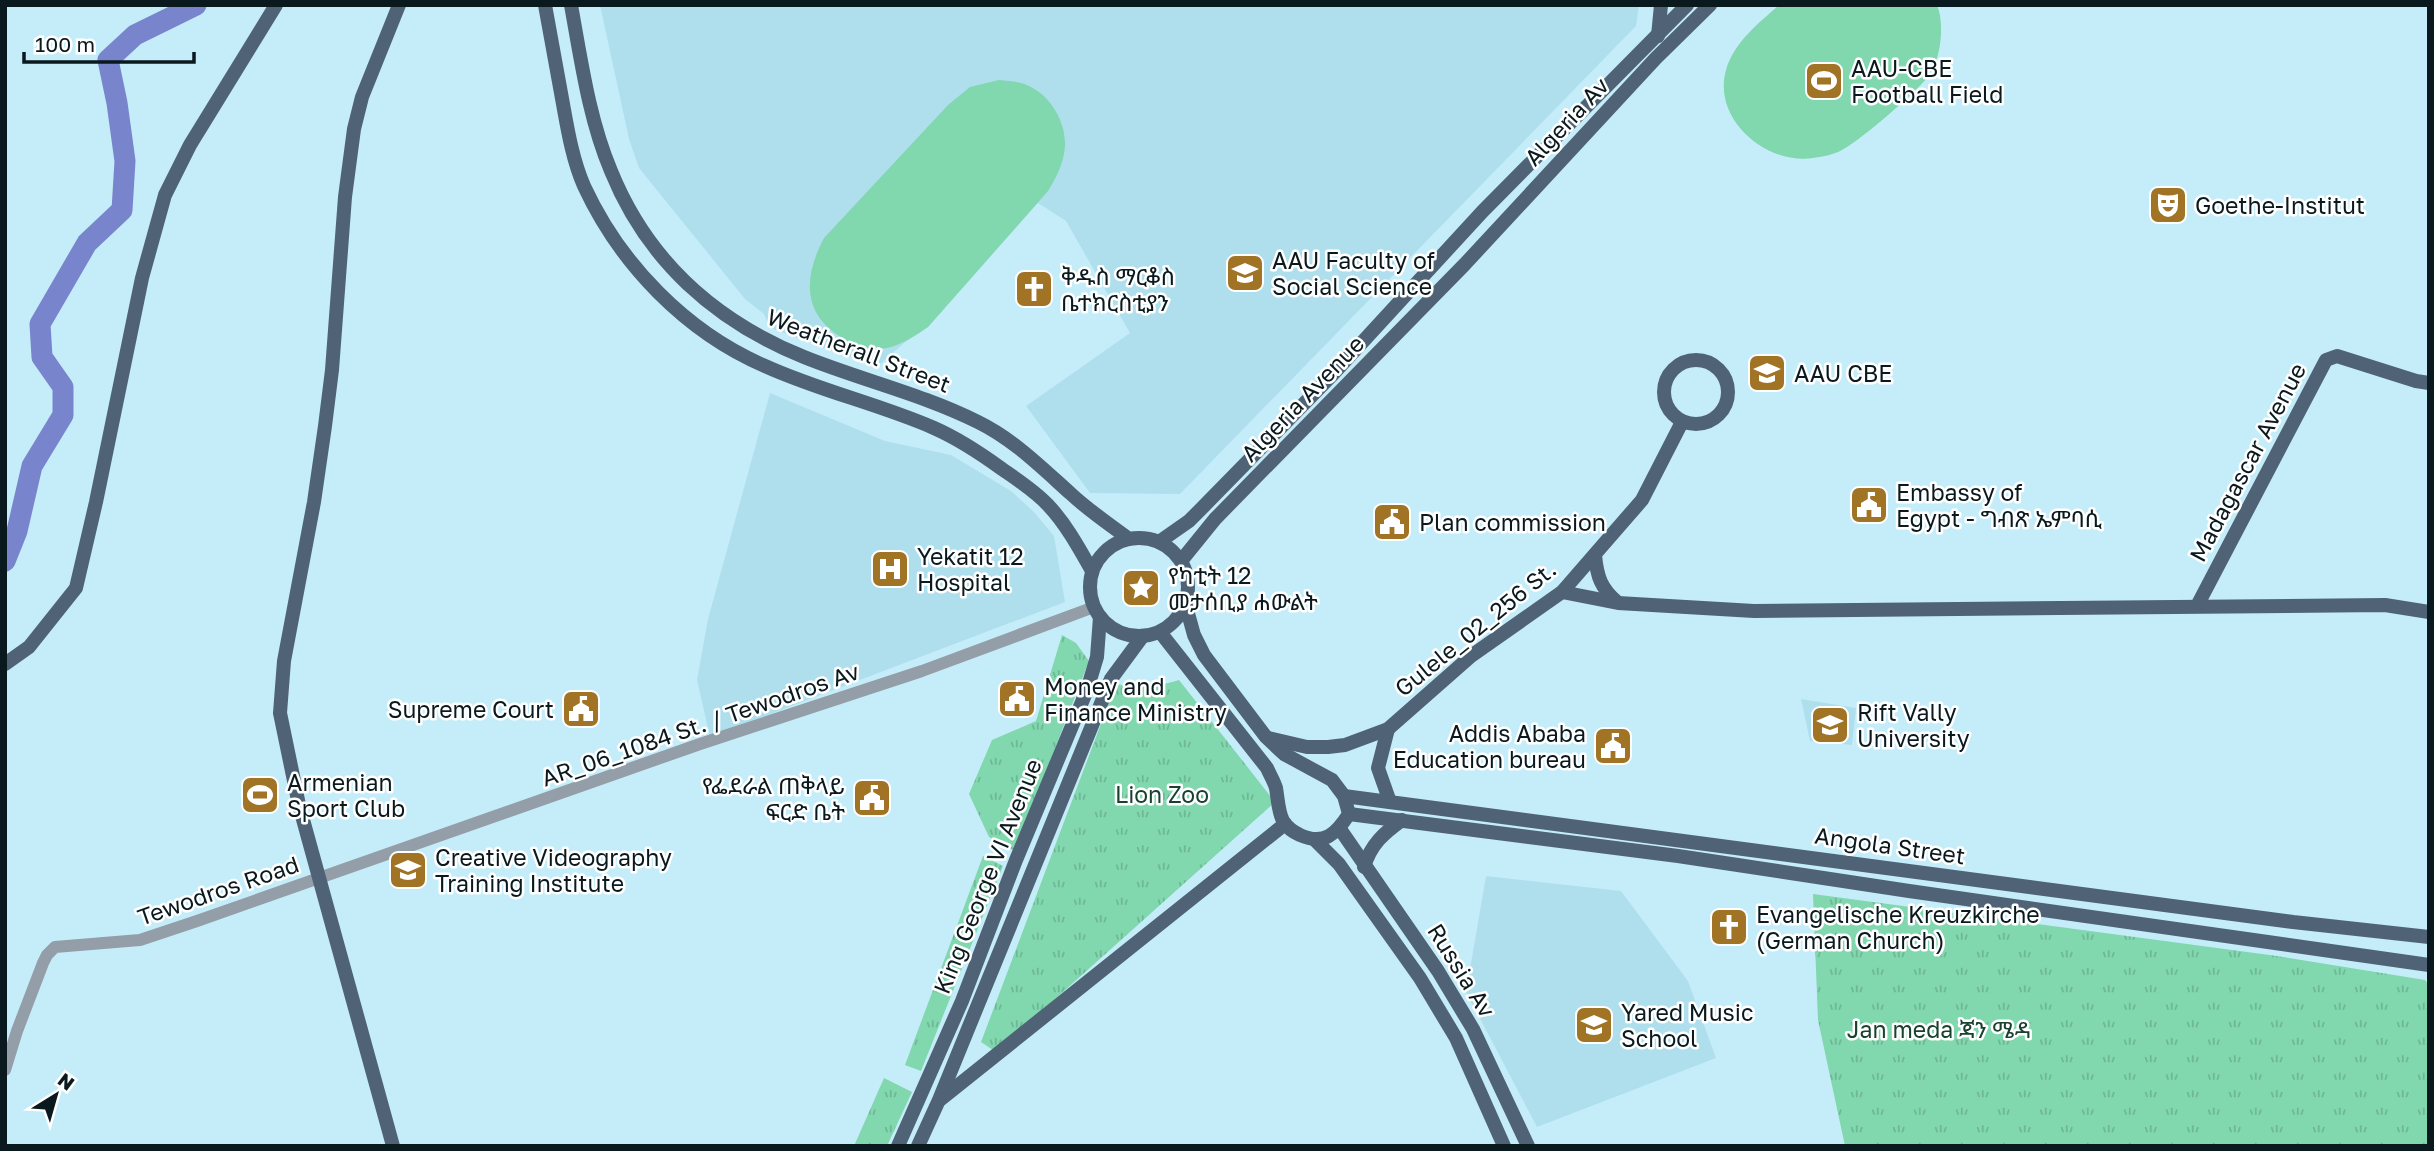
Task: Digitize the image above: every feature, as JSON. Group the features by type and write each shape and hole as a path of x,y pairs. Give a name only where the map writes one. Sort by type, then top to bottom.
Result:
{"main road":[{"path":"5,664 29,647 76,588 142,278 165,195 190,145 276,5"},
{"path":"393,1146 319,878 280,713 281,686 325,426 354,129 362,97 399,5"},
{"path":"545,5 578,171 596,209 640,273 697,326 752,360 800,381 841,393 934,428 967,444 1024,484 1048,505 1072,535 1092,571"},
{"name":"Weatherall Street","path":"571,5 586,83 611,171 632,215 672,269 711,306 763,339 806,358 980,422 1010,441 1045,469 1071,495 1129,539"},
{"path":"1656,58 1661,5"},
{"name":"Algeria Av","path":"1441,257 1687,5"},
{"name":"Algeria Av","path":"1458,271 1656,58 1710,5"},
{"name":"Algeria Avenue","path":"1159,542 1189,521 1334,373 1441,257"},
{"name":"Algeria Avenue","path":"1181,561 1215,519 1458,271"},
{"name":"Madagascar Avenue","path":"2197,606 2326,360 2337,356 2429,383"},
{"path":"1688,360 1703,360 1716,366 1725,377 1729,393 1724,408 1713,420 1698,425 1682,422 1672,414 1665,402 1663,389 1667,377 1675,366 1688,360"},
{"path":"967,444 980,422"},
{"name":"Gulele_02_256 St.","path":"1266,737 1307,747 1328,747 1345,745 1388,729 1471,656 1562,592 1642,500 1682,422"},
{"path":"1265,444 1279,456"},
{"path":"1144,537 1159,542 1172,550 1181,561 1189,582 1185,606 1175,621 1160,632 1142,637 1119,632 1097,612 1090,589 1092,571 1100,556 1113,545 1144,537"},
{"path":"1595,555 1598,581 1604,591 1618,603"},
{"path":"1562,592 1618,603 1754,611 2385,605 2429,612"},
{"path":"1185,606 1204,655 1266,737 1284,754 1332,780 1345,796 1349,814 1340,828 1328,837 1316,841"},
{"name":"King George VI Avenue","path":"898,1146 962,1001 1093,675 1097,657 1097,612"},
{"path":"916,1105 939,1100 1285,824 1280,814 1275,785 1267,768 1203,683 1160,632"},
{"name":"King George VI Avenue","path":"918,1146 1111,679 1142,637"},
{"path":"1388,729 1378,768 1390,802"},
{"name":"Angola Street","path":"1345,796 2293,922 2429,937"},
{"path":"1349,814 1690,858 2429,965"},
{"path":"1364,867 1372,847 1382,834 1402,820"},
{"name":"Russia Av","path":"1285,824 1297,834 1316,841 1346,873 1420,978 1456,1038 1504,1146"},
{"name":"Russia Av","path":"1340,828 1364,867 1438,971 1473,1029 1528,1146"},
{"path":"1000,903 1017,907"},
{"path":"2292,945 2293,922"},
{"path":"1456,1038 1473,1029"},
{"path":"1497,1130 1517,1119"}],"street":[{"name":"AR_06_1084 St. / Tewodros Av","path":"319,878 700,744 1097,612"},
{"name":"Tewodros Road","path":"5,1070 43,963 55,947 140,940 319,878"}],"shaded area":[{"name":"AAU Faculty of Social Science","path":"600,5 1639,5 1636,26 1180,494 1090,493 1026,406 1130,333 1066,221 1038,203 928,327 904,343 877,367 770,328 764,314 745,299 639,168 629,139"},
{"name":"Yekatit 12 Hospital","path":"770,393 885,441 951,455 1011,491 1034,512 1054,536 1065,602 710,737 697,680 708,619"},
{"name":"Rift Vally University","path":"1801,699 1856,708 1852,745 1810,741"},
{"name":"Yared Music School","path":"1486,876 1621,891 1688,981 1716,1058 1537,1127 1466,992"}],"green space":[{"name":"AAU-CBE Football Field","path":"1779,5 1937,5 1941,22 1939,52 1928,77 1847,147 1813,158 1778,154 1761,146 1735,121 1727,105 1724,88 1726,70 1735,51 1748,34"},
{"path":"999,80 1018,82 1030,87 1039,92 1053,107 1062,126 1065,146 1057,176 1048,191 928,327 887,348 871,349 848,341 820,319 810,294 812,267 824,238 948,105 970,87"},
{"path":"1062,635 1076,643 1089,661 1015,851 989,837 969,794 992,740 1036,721"},
{"name":"Lion Zoo","path":"1179,680 1275,802 996,1052 981,1042 1116,684 1148,686"},
{"path":"983,856 1003,866 921,1071 905,1065"},
{"name":"Jan meda ጃን ሜዳ","path":"1813,894 2277,956 2425,980 2429,985 2429,1146 1845,1146 1818,1020"},
{"path":"884,1078 912,1092 887,1146 854,1146"}],"waterway":[{"path":"5,561 17,531 32,466 63,415 63,387 42,357 40,324 87,243 122,210 125,161 108,60 135,35 196,5"}],"place":[{"name":"AAU-CBE Football Field","path":"1824,81"},
{"name":"Goethe-Institut","path":"2168,205"},
{"name":"AAU Faculty of Social Science","path":"1245,273"},
{"name":"ቅዱስ ማርቆስ ቤተክርስቲያን","path":"1034,289"},
{"name":"AAU CBE","path":"1767,373"},
{"name":"Embassy of Egypt - ግብጽ ኤምባሲ","path":"1869,505"},
{"name":"Plan commission","path":"1392,522"},
{"name":"Yekatit 12 Hospital","path":"890,569"},
{"name":"የካቲት 12 መታሰቢያ ሐውልት","path":"1141,588"},
{"name":"Money and Finance Ministry","path":"1017,699"},
{"name":"Supreme Court","path":"581,709"},
{"name":"Rift Vally University","path":"1830,725"},
{"name":"Addis Ababa Education bureau","path":"1613,746"},
{"name":"Armenian Sport Club","path":"260,795"},
{"name":"የፌደራል ጠቅላይ ፍርድ ቤት","path":"872,798"},
{"name":"Creative Videography Training Institute","path":"408,870"},
{"name":"Evangelische Kreuzkirche (German Church)","path":"1729,927"},
{"name":"Yared Music School","path":"1594,1025"}]}
